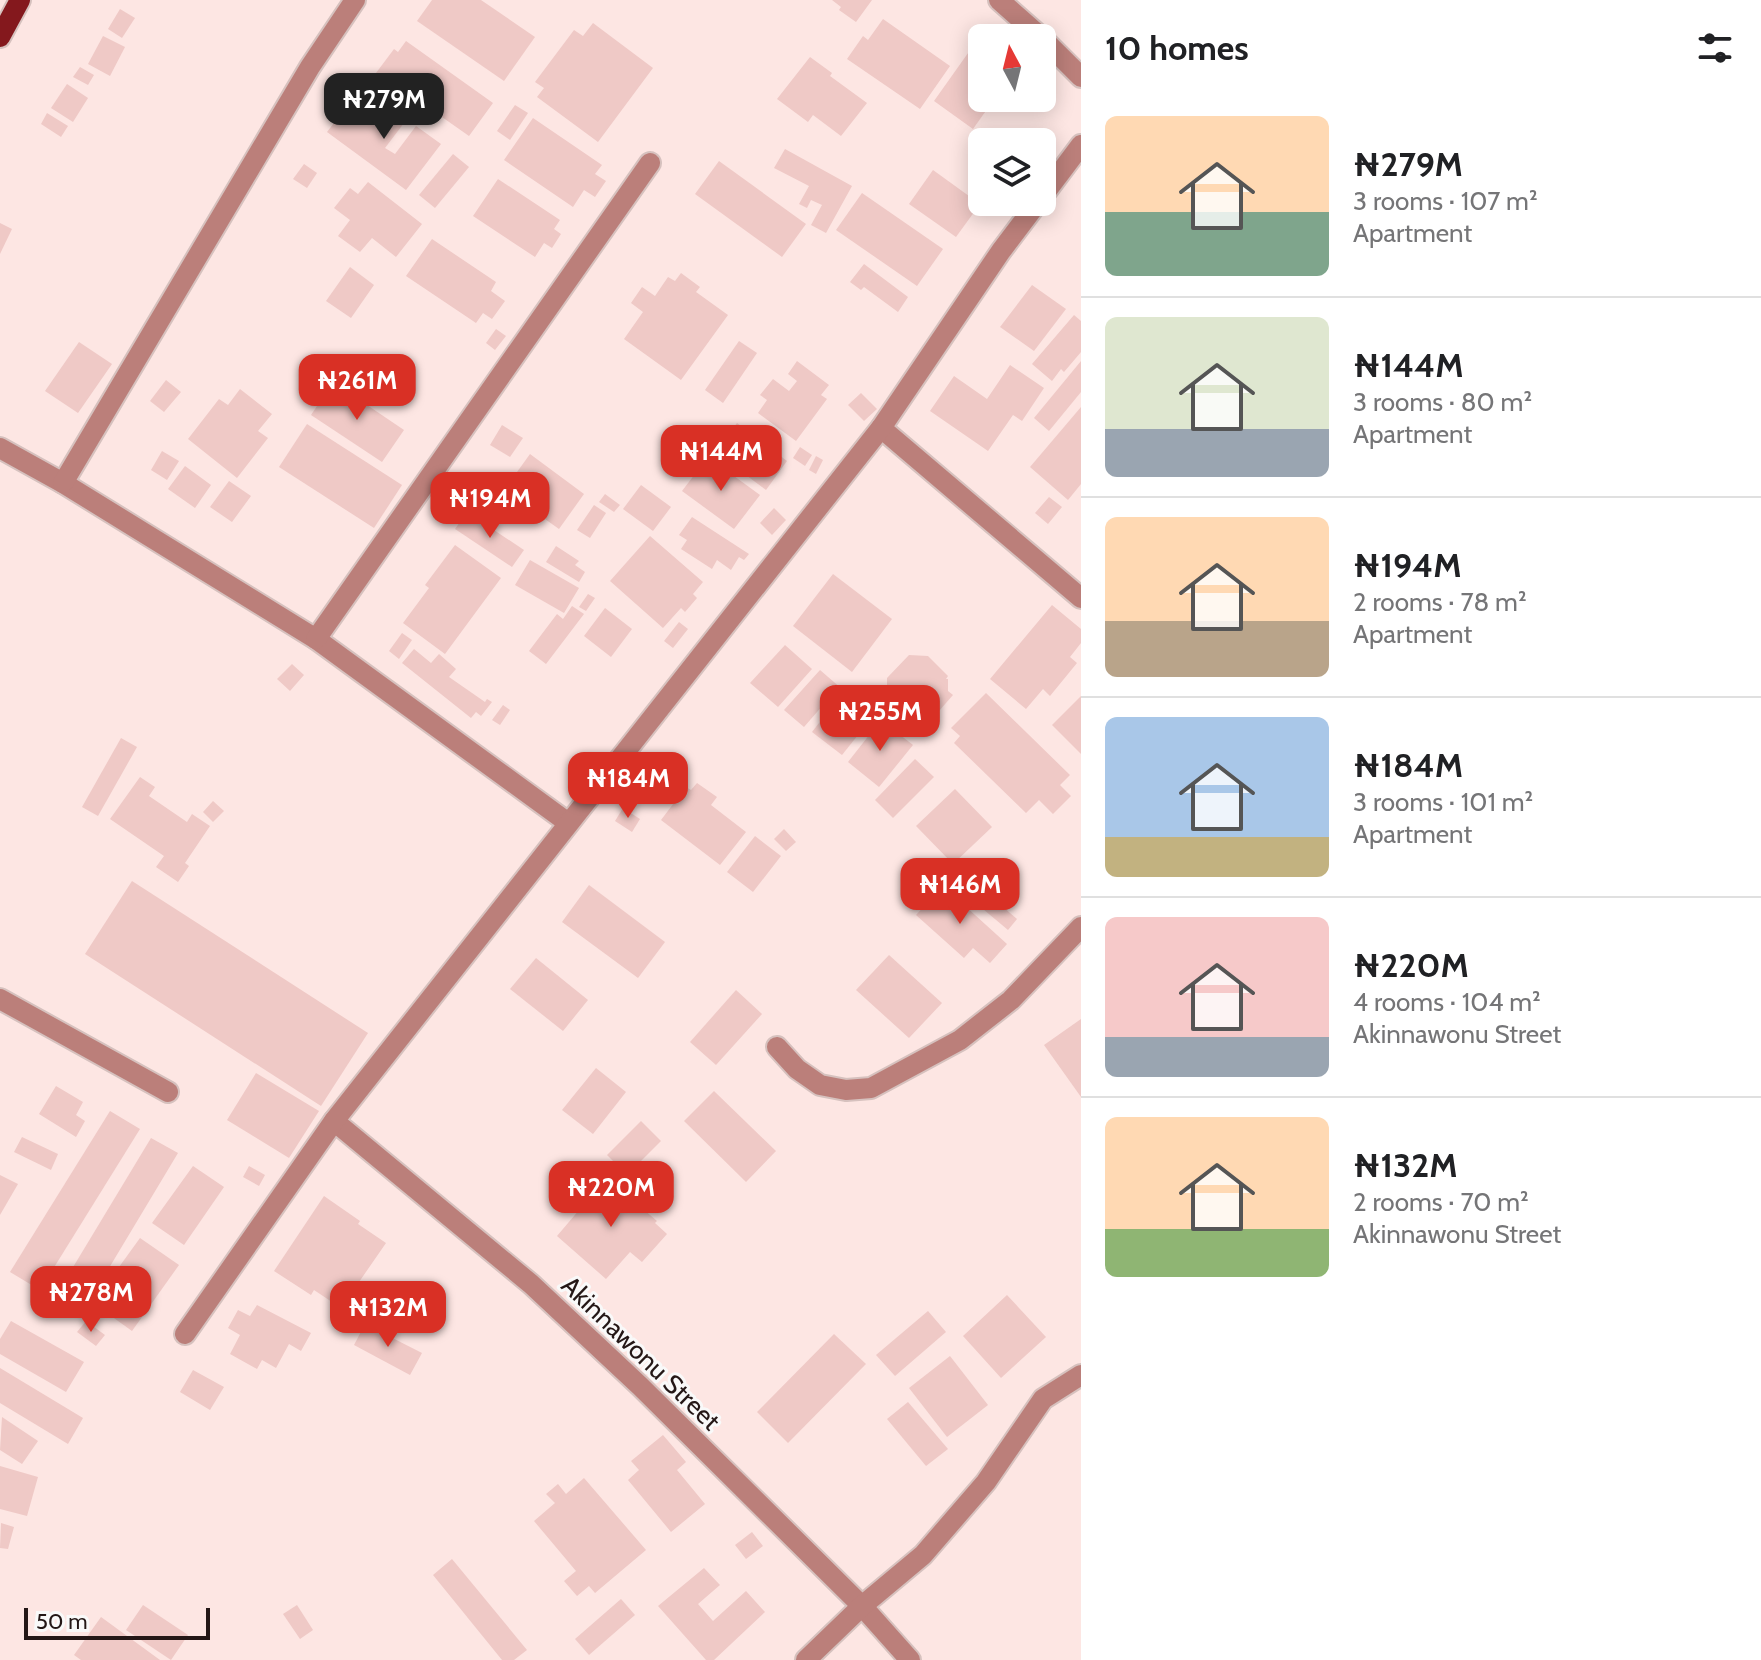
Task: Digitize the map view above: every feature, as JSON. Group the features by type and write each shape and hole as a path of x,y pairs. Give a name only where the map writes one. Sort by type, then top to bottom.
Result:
{"main road":[{"path":"0,37 20,0"}],"street":[{"path":"63,483 310,67 355,0"},
{"path":"999,0 1026,24"},
{"path":"1056,52 1081,77"},
{"path":"1056,178 1081,145"},
{"path":"316,639 650,163"},
{"path":"185,1334 334,1121 881,428 1027,216"},
{"path":"881,428 1081,598"},
{"path":"0,448 63,483 316,639 567,822"},
{"path":"777,1047 797,1069 820,1085 846,1090 871,1088 960,1040 1011,1000 1081,927"},
{"path":"0,999 168,1092"},
{"name":"Akinnawonu Street","path":"334,1121 531,1284 640,1386 862,1606 910,1660"},
{"path":"806,1660 862,1606 923,1555 986,1482 1043,1399 1081,1375"}],"building":[{"path":"432,0 481,0 535,37 504,81 417,21"},
{"path":"832,0 872,0 856,22 839,10 841,7"},
{"path":"120,9 135,18 122,38 108,29"},
{"path":"883,19 950,66 920,109 847,59 863,36 868,40"},
{"path":"593,23 653,68 598,142 537,97 544,88 535,82 574,30 583,36"},
{"path":"103,36 125,47 110,76 88,64"},
{"path":"406,41 493,103 469,136 432,110 429,116 373,77 394,49 398,52"},
{"path":"968,53 968,112 985,112 972,128 934,101"},
{"path":"810,57 867,103 841,136 813,115 808,122 777,99"},
{"path":"80,67 94,75 88,85 73,77"},
{"path":"67,84 88,98 73,122 51,108"},
{"path":"364,93 404,123 385,148 395,154 416,126 441,144 406,190 327,132 341,114 346,118"},
{"path":"515,105 528,113 510,140 497,131"},
{"path":"47,113 68,126 61,137 41,124"},
{"path":"533,118 602,165 595,174 606,181 595,197 584,190 573,207 504,160"},
{"path":"785,149 852,186 826,233 811,225 822,205 811,200 807,208 799,204 809,186 774,168"},
{"path":"453,154 469,167 435,208 419,195"},
{"path":"719,161 806,224 782,257 695,194"},
{"path":"304,164 317,173 307,188 293,179"},
{"path":"933,170 968,195 968,216 971,216 956,237 909,204"},
{"path":"498,179 560,220 554,229 561,234 552,248 544,243 535,257 473,216"},
{"path":"368,182 422,224 396,257 372,238 360,252 338,236 350,220 334,208 350,188 358,194"},
{"path":"862,193 943,249 917,286 836,230"},
{"path":"0,223 12,229 0,254"},
{"path":"432,239 496,282 491,291 505,301 492,319 483,313 476,323 406,276"},
{"path":"864,264 908,297 898,312 864,287 861,290 850,282"},
{"path":"350,267 374,285 351,318 326,301"},
{"path":"681,273 700,287 696,292 728,315 681,380 624,339 643,312 631,303 642,287 655,296 668,277 675,281"},
{"path":"1032,285 1066,309 1034,351 1000,327"},
{"path":"1074,315 1081,321 1081,352 1052,381 1032,364"},
{"path":"496,329 506,336 495,350 486,343"},
{"path":"739,341 757,353 723,403 705,390"},
{"path":"79,342 112,364 78,413 45,391"},
{"path":"797,361 829,385 821,395 827,399 796,441 758,413 767,400 760,395 773,379 789,391 797,381 788,374"},
{"path":"1081,361 1081,392 1049,431 1034,418"},
{"path":"1010,365 1044,388 1022,421 1013,415 988,451 930,411 954,376 987,399"},
{"path":"166,380 181,392 164,412 150,401"},
{"path":"333,382 404,430 382,462 311,415"},
{"path":"240,389 272,414 258,431 268,438 237,478 188,439 219,399 228,405"},
{"path":"861,393 877,409 864,421 848,405"},
{"path":"1081,407 1081,484 1068,500 1030,467"},
{"path":"737,423 787,461 766,490 715,452"},
{"path":"307,424 402,485 374,528 279,467"},
{"path":"502,425 523,438 510,457 490,445"},
{"path":"800,447 812,455 805,466 793,458"},
{"path":"162,451 179,461 167,480 151,470"},
{"path":"530,454 584,494 559,529 504,490"},
{"path":"816,456 823,460 816,474 809,470"},
{"path":"708,457 760,495 734,529 682,491"},
{"path":"185,466 211,485 195,508 168,489"},
{"path":"229,481 251,496 232,522 210,507"},
{"path":"641,485 671,507 653,531 623,509"},
{"path":"605,494 620,505 614,512 599,502"},
{"path":"1049,497 1062,507 1048,524 1035,513"},
{"path":"594,505 606,513 590,538 577,530"},
{"path":"774,508 786,520 772,535 760,523"},
{"path":"467,512 524,550 512,567 455,529"},
{"path":"692,517 749,554 744,560 739,557 731,570 717,560 712,569 681,549 687,540 679,535"},
{"path":"650,536 703,582 693,594 697,598 685,612 681,608 663,628 610,581"},
{"path":"455,545 501,578 445,654 403,623 429,588 425,585"},
{"path":"556,546 579,561 575,565 585,572 579,582 546,562"},
{"path":"530,560 579,588 564,613 515,585"},
{"path":"833,574 892,619 852,672 793,626"},
{"path":"588,594 595,598 586,611 579,607"},
{"path":"1052,605 1081,629 1081,643 1070,657 1077,663 1050,696 1043,689 1026,709 990,679"},
{"path":"572,606 584,614 546,664 529,651 557,614 563,619"},
{"path":"605,608 632,629 611,657 584,636"},
{"path":"679,622 688,629 673,648 664,641"},
{"path":"402,633 412,640 399,659 389,651"},
{"path":"785,645 812,669 778,707 750,683"},
{"path":"414,649 431,663 439,654 456,669 449,677 485,702 487,699 492,702 481,716 476,712 471,718 402,663"},
{"path":"909,655 928,656 948,676 948,691 953,695 932,719 923,711 923,718 903,717 887,698 887,678"},
{"path":"292,664 304,675 290,691 277,679"},
{"path":"820,670 842,689 804,727 784,710"},
{"path":"843,692 874,715 842,755 812,732"},
{"path":"986,693 1070,775 1060,785 1071,796 1053,814 1039,800 1026,813 954,743 960,736 951,728"},
{"path":"1081,696 1081,754 1052,725"},
{"path":"503,705 510,710 500,725 492,720"},
{"path":"881,720 913,745 879,787 848,762"},
{"path":"121,738 137,747 98,816 82,807"},
{"path":"915,759 934,777 893,818 875,800"},
{"path":"140,777 155,787 149,796 187,822 192,814 210,826 185,863 189,866 178,882 156,867 164,856 110,819"},
{"path":"697,783 717,797 711,805 746,832 720,865 661,820 686,787 691,790"},
{"path":"955,789 992,827 953,864 916,826"},
{"path":"213,801 224,811 213,822 203,812"},
{"path":"623,808 640,819 632,832 615,821"},
{"path":"784,829 796,842 786,851 774,839"},
{"path":"755,836 781,856 753,892 727,872"},
{"path":"967,876 1017,919 1008,930 958,888"},
{"path":"132,881 368,1033 321,1106 85,954"},
{"path":"589,885 665,942 638,978 562,922"},
{"path":"943,886 1007,944 990,963 973,948 964,958 916,915"},
{"path":"889,955 942,1003 909,1038 856,990"},
{"path":"536,958 588,1000 563,1031 510,989"},
{"path":"736,990 762,1014 716,1065 690,1042"},
{"path":"1081,1019 1081,1097 1044,1045"},
{"path":"596,1068 626,1092 593,1134 562,1110"},
{"path":"256,1073 319,1111 289,1158 227,1120"},
{"path":"56,1086 83,1102 76,1115 85,1121 76,1137 39,1114"},
{"path":"714,1091 776,1151 746,1182 684,1121"},
{"path":"110,1111 140,1129 40,1290 10,1272"},
{"path":"641,1121 661,1141 627,1175 607,1155"},
{"path":"22,1137 58,1154 51,1170 14,1152"},
{"path":"151,1138 178,1153 82,1313 55,1297"},
{"path":"193,1166 224,1187 184,1245 152,1223"},
{"path":"249,1166 265,1175 259,1186 243,1177"},
{"path":"599,1174 657,1221 655,1223 667,1234 642,1262 630,1252 606,1279 557,1236 591,1196 585,1191"},
{"path":"0,1175 18,1184 0,1215"},
{"path":"324,1196 386,1243 341,1308 314,1290 311,1295 274,1271"},
{"path":"140,1238 179,1265 132,1331 93,1303"},
{"path":"1007,1295 1046,1337 1001,1378 963,1336"},
{"path":"257,1305 311,1333 301,1351 289,1344 276,1368 262,1360 257,1369 230,1354 240,1335 228,1328 238,1310 250,1316"},
{"path":"928,1311 946,1332 895,1376 876,1355"},
{"path":"11,1321 84,1362 66,1392 0,1354 0,1339"},
{"path":"86,1321 105,1335 96,1346 77,1332"},
{"path":"365,1324 422,1353 410,1375 354,1345"},
{"path":"834,1334 866,1364 788,1443 757,1412"},
{"path":"950,1356 988,1405 947,1437 909,1388"},
{"path":"0,1368 83,1418 68,1444 0,1403"},
{"path":"193,1370 224,1387 210,1410 180,1392"},
{"path":"908,1402 948,1449 926,1466 887,1419"},
{"path":"2,1417 38,1441 22,1464 0,1450"},
{"path":"663,1435 686,1462 677,1470 705,1504 671,1532 628,1480 639,1470 631,1461"},
{"path":"0,1466 38,1477 27,1516 0,1509"},
{"path":"584,1478 646,1550 595,1593 589,1586 577,1596 564,1581 576,1571 534,1521 555,1503 546,1494 558,1484 566,1494"},
{"path":"1,1523 14,1527 8,1549 0,1548"},
{"path":"752,1532 763,1546 746,1559 735,1545"},
{"path":"452,1559 527,1650 514,1660 502,1660 433,1575"},
{"path":"704,1568 720,1585 698,1604 713,1621 746,1591 765,1612 714,1660 706,1660 658,1606"},
{"path":"621,1599 635,1615 589,1655 575,1639"},
{"path":"143,1605 188,1635 171,1660 126,1630"},
{"path":"297,1605 313,1630 300,1639 283,1614"},
{"path":"101,1617 160,1660 81,1660 74,1655"}]}
